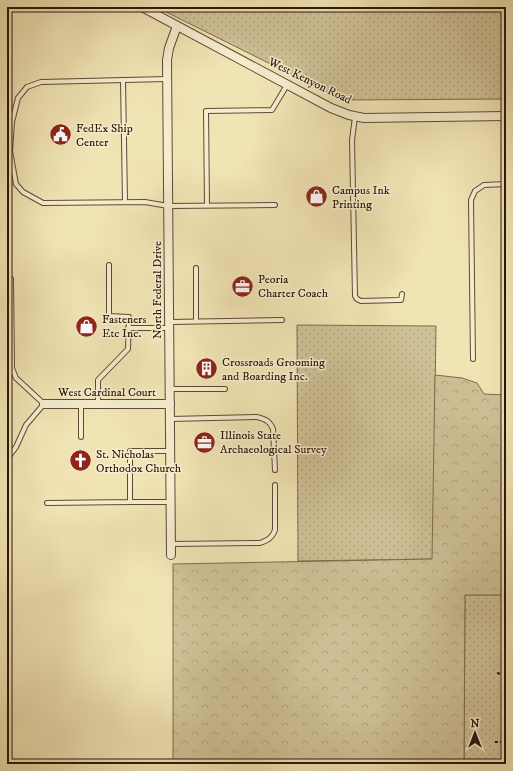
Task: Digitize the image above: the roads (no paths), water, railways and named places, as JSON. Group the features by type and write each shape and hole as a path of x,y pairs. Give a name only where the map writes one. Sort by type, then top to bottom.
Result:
{"street":[{"name":"West Kenyon Road","path":"142,7 331,108 355,116 364,118 506,116"},
{"name":"North Federal Drive","path":"171,555 167,60 169,48 178,26"},
{"name":"West Cardinal Court","path":"44,404 170,404"}],"lane":[{"path":"167,79 41,82 27,87 18,98 14,116 10,151 16,184 23,192 43,203 145,202 168,206 275,204"},
{"path":"122,80 125,202"},
{"path":"207,205 206,111 272,110 287,85"},
{"path":"355,116 352,140 355,296 361,301 401,300 402,294"},
{"path":"473,359 471,200 475,191 484,185 506,184"},
{"path":"98,403 98,380 128,349 129,317 109,316 109,265"},
{"path":"196,268 196,321"},
{"path":"7,459 16,447 26,425 44,404 16,378 9,368 11,279"},
{"path":"128,328 170,325 196,321 282,320"},
{"path":"170,389 225,388"},
{"path":"81,403 82,437"},
{"path":"170,419 257,417 264,419 270,423 273,429 275,470"},
{"path":"130,502 130,451 170,451"},
{"path":"171,544 260,543 266,541 273,536 275,530 275,485"},
{"path":"47,503 171,502"}],"place":[{"name":"FedEx Ship Center","path":"60,135"},
{"name":"Campus Ink Printing","path":"317,197"},
{"name":"Peoria Charter Coach","path":"242,286"},
{"name":"Fasteners Etc Inc.","path":"87,326"},
{"name":"Crossroads Grooming and Boarding Inc.","path":"207,369"},
{"name":"Illinois State Archaeological Survey","path":"204,442"},
{"name":"St. Nicholas Orthodox Church","path":"81,461"}]}
